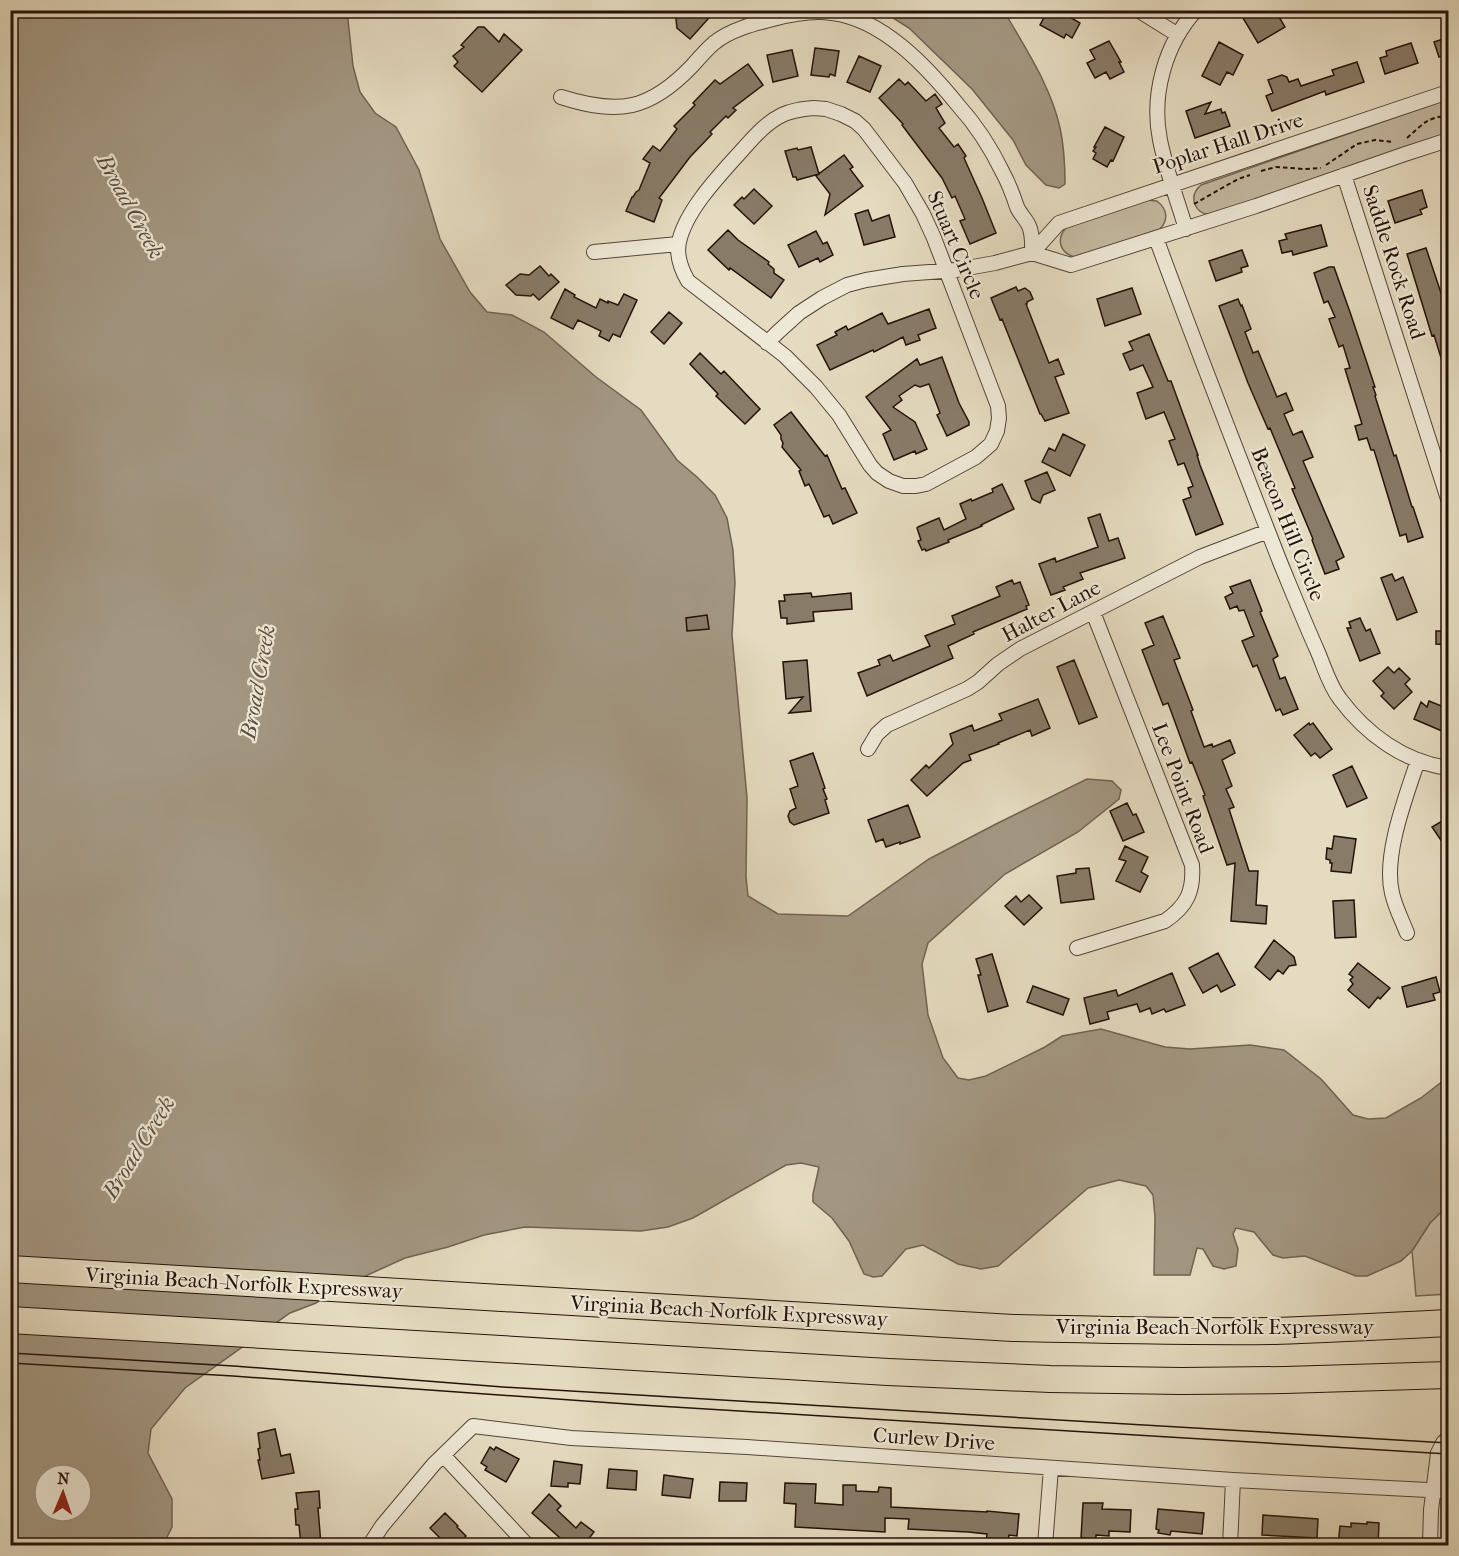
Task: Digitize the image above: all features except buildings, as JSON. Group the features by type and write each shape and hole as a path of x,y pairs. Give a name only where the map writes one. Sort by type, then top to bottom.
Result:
{"highway":[{"name":"Virginia Beach-Norfolk Expressway","path":"10,1269 1013,1328 1274,1331 1449,1323"},
{"path":"10,1320 877,1372 1050,1379 1262,1381 1449,1375"}],"street":[{"path":"1138,10 1178,35"},
{"path":"1186,229 1160,139 1157,112 1165,62 1178,35 1196,10"},
{"path":"561,97 584,104 607,107 626,107 642,103 661,94 715,42 731,33 792,14 813,12 851,17 878,30 913,56 939,81 966,113 1004,173 1019,210 1030,228 1032,253"},
{"name":"Poplar Hall Drive","path":"1032,253 1059,223 1449,92"},
{"name":"Stuart Circle","path":"798,109 826,109 855,121 864,129 905,183 923,214 947,271 998,406 998,431 991,444 982,453 926,484 903,486 889,481 870,465 856,439 839,415 816,387 785,356 688,281 678,256 678,244 682,231 716,178 766,125 783,114 798,109"},
{"path":"767,343 799,313 847,285 903,274 947,271 995,263 1032,253 1071,265 1186,229 1449,140"},
{"name":"Saddle Rock Road","path":"1344,175 1449,499"},
{"name":"Beacon Hill Circle","path":"1156,238 1201,361 1333,689 1353,716 1374,736 1418,760 1449,768"},
{"path":"594,252 678,244"},
{"name":"Halter Lane","path":"868,749 877,734 887,725 967,689 1020,649 1200,557 1268,531"},
{"name":"Lee Point Road","path":"1077,948 1165,921 1176,914 1185,903 1193,878 1192,865 1092,612"},
{"path":"1407,933 1392,895 1389,878 1399,818 1418,760"},
{"name":"Curlew Drive","path":"443,1455 473,1426 572,1438 747,1447 1233,1480 1449,1491"},
{"path":"1430,1545 1438,1453 1443,1443 1449,1438"},
{"path":"369,1545 443,1455 528,1545"},
{"path":"1045,1545 1051,1468"},
{"path":"1230,1545 1233,1480"}],"path":[{"path":"1404,140 1428,120 1449,116"},
{"path":"1180,208 1196,203 1238,179 1257,172 1276,167 1322,168 1357,144 1376,140 1396,142"}],"shaded area":[{"path":"1448,99 1448,134 1210,215 1204,214 1197,208 1194,199 1201,185"},
{"path":"1146,200 1157,201 1165,211 1165,222 1160,229 1077,257 1063,250 1060,241 1067,227"},
{"path":"1448,1208 1448,1294 1416,1296 1412,1251 1430,1223"}],"water":[{"name":"Broad Creek","path":"11,11 347,11 353,66 360,92 375,113 396,127 419,170 440,239 470,292 487,312 512,315 544,332 596,377 641,410 677,460 715,495 727,518 733,550 735,583 732,635 747,798 746,877 748,896 778,914 848,916 929,859 996,824 1087,779 1112,781 1121,790 1119,799 1078,832 1005,874 928,943 922,964 928,1015 943,1058 958,1078 969,1080 986,1076 1045,1047 1062,1036 1101,1029 1165,1047 1190,1049 1250,1045 1284,1050 1321,1079 1353,1115 1368,1119 1386,1118 1421,1098 1448,1077 1448,1208 1430,1223 1412,1251 1401,1261 1367,1276 1356,1276 1305,1256 1283,1258 1273,1255 1254,1232 1236,1228 1233,1234 1238,1249 1236,1266 1224,1269 1213,1266 1203,1249 1197,1248 1190,1275 1154,1275 1153,1195 1146,1186 1119,1180 1088,1188 998,1266 981,1269 958,1264 923,1245 906,1249 882,1276 873,1277 864,1274 849,1241 832,1218 813,1202 819,1167 801,1163 786,1165 693,1218 668,1227 641,1231 525,1227 484,1235 405,1258 337,1289 316,1303 290,1313 185,1388 151,1429 148,1453 172,1499 172,1527 163,1545 11,1546"},
{"path":"882,11 1004,11 1037,68 1056,112 1062,142 1065,184 1059,188 1046,185 1026,165 1013,140 972,89 909,28"}],"tram line":[{"path":"10,1353 234,1366 503,1387 1448,1443"},
{"path":"10,1363 233,1376 641,1405 1448,1454"}]}
